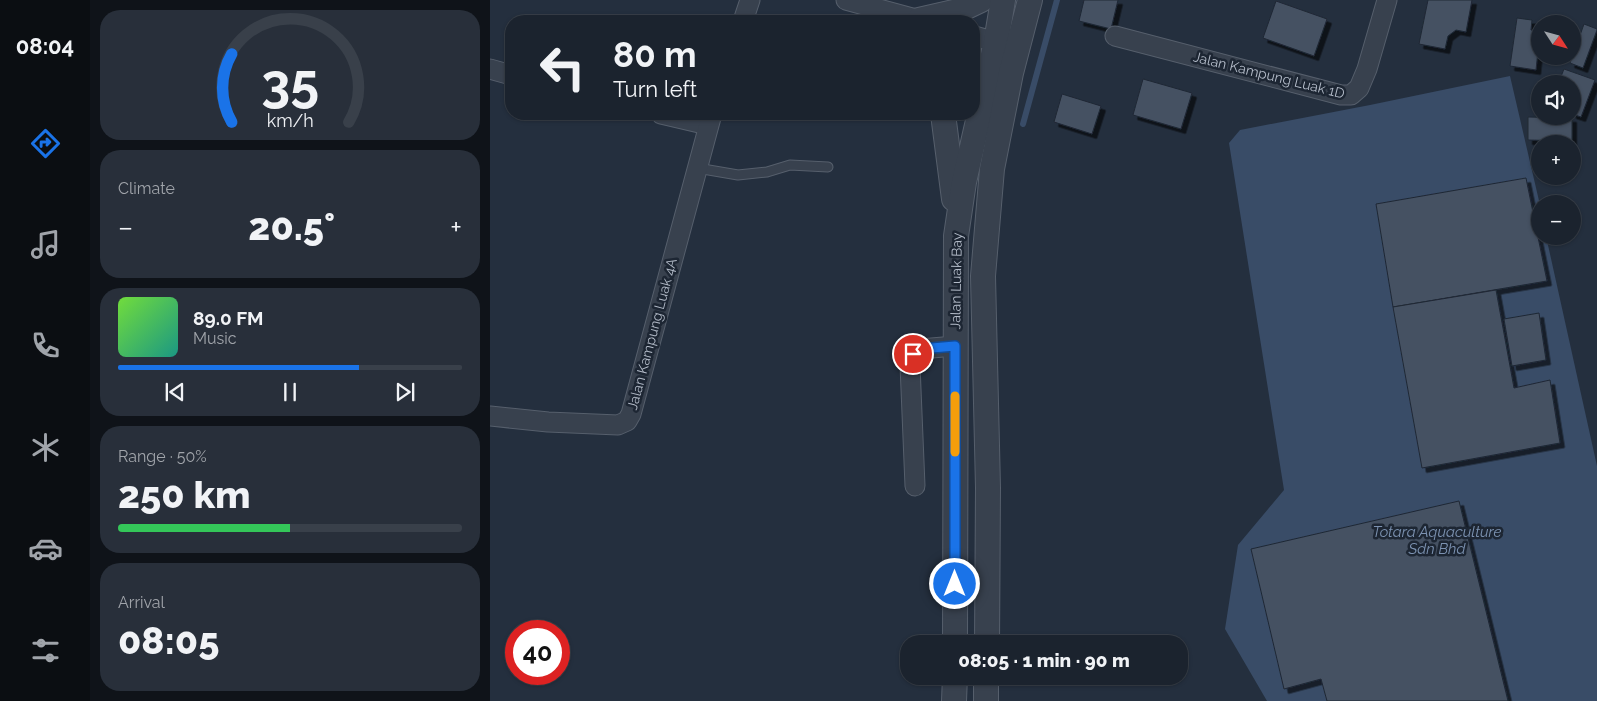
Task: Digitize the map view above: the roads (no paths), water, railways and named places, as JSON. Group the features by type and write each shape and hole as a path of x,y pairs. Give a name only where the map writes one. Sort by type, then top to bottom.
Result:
{"street":[{"path":"745,15 750,0"},
{"path":"846,0 898,15"},
{"path":"942,15 958,12 981,0"},
{"name":"Jalan Luak Bay","path":"980,73 985,39 1003,0"},
{"path":"985,39 1023,28 1030,0"},
{"name":"Jalan Kampung Luak 1D","path":"1115,36 1341,96 1351,95 1359,88 1367,69 1388,0"},
{"name":"Jalan Luak Bay","path":"987,635 988,488 983,276 992,169 1011,73 1023,28"},
{"path":"985,39 1005,56 1011,73"},
{"path":"490,69 505,73"},
{"name":"Jalan Kampung Luak 4A","path":"490,416 588,424 618,425 627,421 631,414 710,120"},
{"path":"944,120 954,199 956,236"},
{"name":"Jalan Luak Bay","path":"954,635 956,236 973,120"},
{"path":"915,486 910,365 913,354 920,349 955,346"},
{"path":"954,685 954,701"},
{"path":"986,685 986,701"}],"lane":[{"path":"697,168 738,176 767,172 790,165 828,167"}],"water":[{"name":"Totara Aquaculture Sdn Bhd","path":"1510,76 1531,166 1531,185 1535,185 1538,195 1531,195 1531,245 1548,245 1597,466 1597,701 1267,701 1225,629 1238,545 1284,490 1229,143 1240,130"}],"waterway":[{"path":"1023,124 1057,0"}]}
